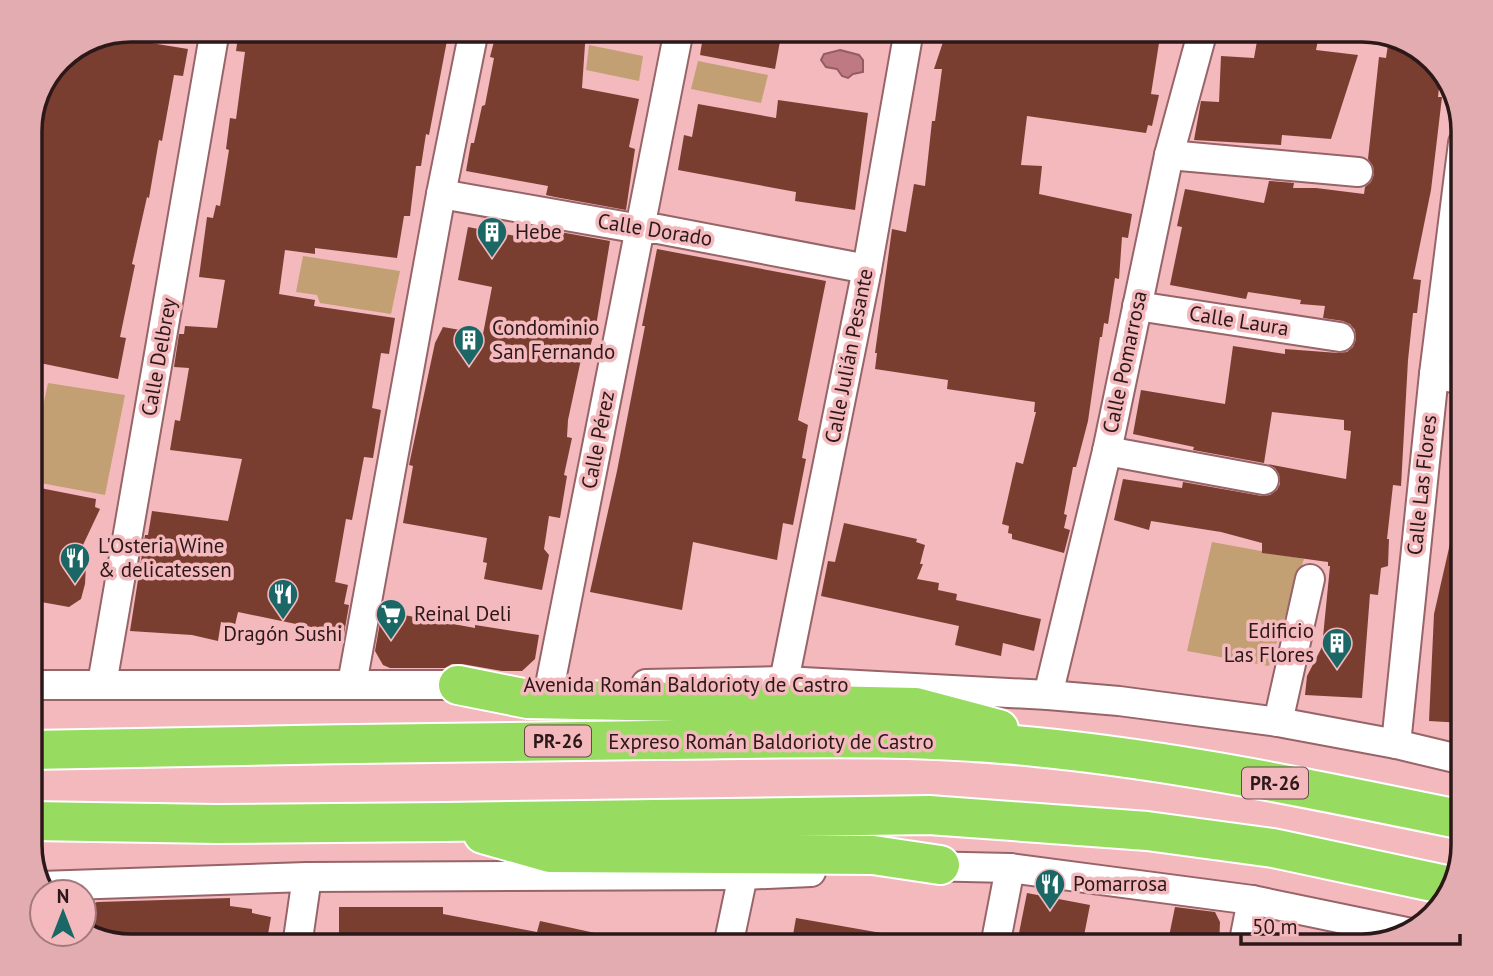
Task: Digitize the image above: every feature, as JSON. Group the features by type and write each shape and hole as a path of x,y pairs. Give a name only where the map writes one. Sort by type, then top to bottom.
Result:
{"highway":[{"path":"458,685 528,698 916,707 1085,753"},
{"name":"Expreso Román Baldorioty de Castro","path":"42,751 401,743 879,739 1033,746 1202,769 1451,818"},
{"path":"42,821 217,824 929,815 1146,831 1273,849 1441,884"},
{"path":"444,822 550,853 873,855 940,865"}],"street":[{"name":"Calle Delbrey","path":"102,684 213,42"},
{"path":"352,684 441,194 472,42"},
{"name":"Calle Pérez","path":"550,685 678,42"},
{"name":"Calle Julián Pesante","path":"785,681 867,269 907,42"},
{"name":"Calle Pomarrosa","path":"1048,695 1107,451 1169,155 1200,42"},
{"path":"1169,155 1357,172"},
{"name":"Calle Dorado","path":"441,194 640,229 657,229 867,269"},
{"name":"Calle Las Flores","path":"1396,744 1434,374 1451,239"},
{"name":"Calle Laura","path":"1137,306 1340,337"},
{"path":"1434,374 1451,378"},
{"path":"1107,451 1264,480"},
{"path":"1278,722 1310,579"},
{"name":"Avenida Román Baldorioty de Castro","path":"42,685 550,685 785,681 1119,701 1278,722 1451,757"},
{"path":"98,886 307,877 743,875 940,865 1010,868 1252,900 1375,932"},
{"path":"997,934 1010,868"},
{"path":"731,934 743,875"},
{"path":"299,934 307,877"},
{"path":"1245,934 1252,900"}],"shaded area":[{"path":"589,45 643,56 639,81 586,70"},
{"path":"840,50 859,55 863,60 863,72 848,78 842,76 837,69 826,67 821,60 824,54"},
{"path":"698,61 768,75 761,103 691,89"},
{"path":"303,256 400,271 391,314 320,303 317,295 296,292"},
{"path":"48,383 125,395 105,495 42,483 42,411"},
{"path":"1212,542 1304,559 1269,666 1187,651"}],"building":[{"path":"145,42 188,49 183,76 174,75 162,141 159,140 149,198 147,197 132,264 135,265 120,337 126,338 118,379 42,363 42,125 49,97 68,68 97,49 114,44"},
{"path":"237,42 447,42 429,135 426,134 421,166 416,166 410,216 404,216 397,258 315,248 315,254 285,250 279,294 315,300 314,306 395,318 389,354 381,353 372,408 381,410 373,458 364,457 352,520 346,519 335,582 348,585 344,604 349,605 344,634 238,612 235,625 221,622 218,641 192,635 130,631 145,535 148,535 152,511 228,521 242,459 170,450 175,420 180,421 189,368 174,367 179,334 184,334 185,326 217,328 225,280 199,277 207,217 213,218 216,205 220,206 229,150 226,149 230,118 236,119 245,52 236,51"},
{"path":"494,42 585,42 582,88 639,99 629,147 635,149 626,210 546,195 548,186 466,171 471,143 474,143 482,106 485,105 494,58 490,57"},
{"path":"702,42 780,42 775,69 700,55"},
{"path":"943,42 1159,43 1151,94 1159,95 1152,126 1148,125 1146,133 1027,116 1021,165 1042,166 1039,194 1132,214 1128,238 1122,237 1119,279 1115,278 1108,324 1104,323 1100,337 1088,421 1076,467 1073,467 1064,514 1067,515 1064,528 1070,530 1064,553 1012,539 1012,534 1008,533 1009,526 1002,524 1016,462 1023,464 1036,412 1035,402 947,389 948,380 875,369 892,229 906,232 914,184 925,186 932,121 935,121 942,69 934,69"},
{"path":"1257,42 1318,42 1316,50 1358,55 1331,139 1282,135 1281,145 1194,140 1201,101 1219,102 1221,56 1254,58"},
{"path":"1388,46 1411,57 1429,72 1439,87 1438,97 1442,97 1431,190 1413,279 1421,280 1417,313 1413,313 1408,360 1401,486 1393,485 1387,539 1388,566 1381,568 1378,595 1370,594 1362,698 1305,695 1307,676 1322,647 1330,566 1328,562 1262,553 1262,543 1221,532 1151,521 1149,530 1114,520 1123,479 1182,488 1183,482 1262,496 1270,495 1280,484 1279,474 1268,464 1346,479 1351,431 1344,430 1344,420 1272,412 1264,463 1193,450 1194,447 1133,434 1141,390 1225,404 1233,346 1285,354 1285,349 1338,353 1347,352 1353,347 1355,330 1343,321 1323,318 1325,306 1300,304 1301,300 1248,292 1246,299 1170,285 1182,227 1177,226 1185,189 1264,203 1269,181 1294,183 1293,188 1364,194 1365,187 1374,174 1368,159 1379,57 1386,58"},
{"path":"778,100 868,113 855,210 795,201 796,192 678,170 684,135 692,137 698,104 776,118"},
{"path":"468,227 547,242 549,230 610,241 596,326 589,351 583,350 568,420 567,437 572,438 564,475 567,476 560,518 549,516 544,549 549,555 542,590 484,579 487,563 483,562 487,538 403,523 413,466 409,465 435,343 443,327 483,334 492,287 458,280"},
{"path":"657,249 826,281 798,420 808,425 802,458 806,459 793,525 783,523 777,560 693,542 682,610 590,592 617,471"},
{"path":"42,488 96,499 95,507 100,509 83,545 86,564 81,599 69,607 42,602"},
{"path":"844,523 917,539 916,542 925,545 920,564 923,564 917,579 939,583 938,590 957,594 956,600 1041,619 1034,651 1003,643 1001,656 955,645 959,626 821,596 828,561 835,562"},
{"path":"1451,539 1451,722 1429,721 1434,614"},
{"path":"382,611 475,628 475,625 539,635 535,659 522,671 502,671 462,664 452,664 445,668 390,668 383,665 375,651"},
{"path":"1027,893 1090,905 1084,934 1019,934"},
{"path":"230,898 230,906 252,909 252,913 271,917 268,934 131,934 98,927 98,902"},
{"path":"339,907 443,907 443,914 537,932 540,921 600,934 339,934"},
{"path":"1175,907 1215,912 1220,922 1220,934 1169,934"},
{"path":"796,918 887,934 793,934"}],"place":[{"name":"Hebe","path":"492,259"},
{"name":"Condominio San Fernando","path":"469,367"},
{"name":"L'Osteria Wine & delicatessen","path":"75,585"},
{"name":"Dragón Sushi","path":"283,621"},
{"name":"Reinal Deli","path":"391,641"},
{"name":"Edificio Las Flores","path":"1337,670"},
{"name":"Pomarrosa","path":"1050,911"}]}
